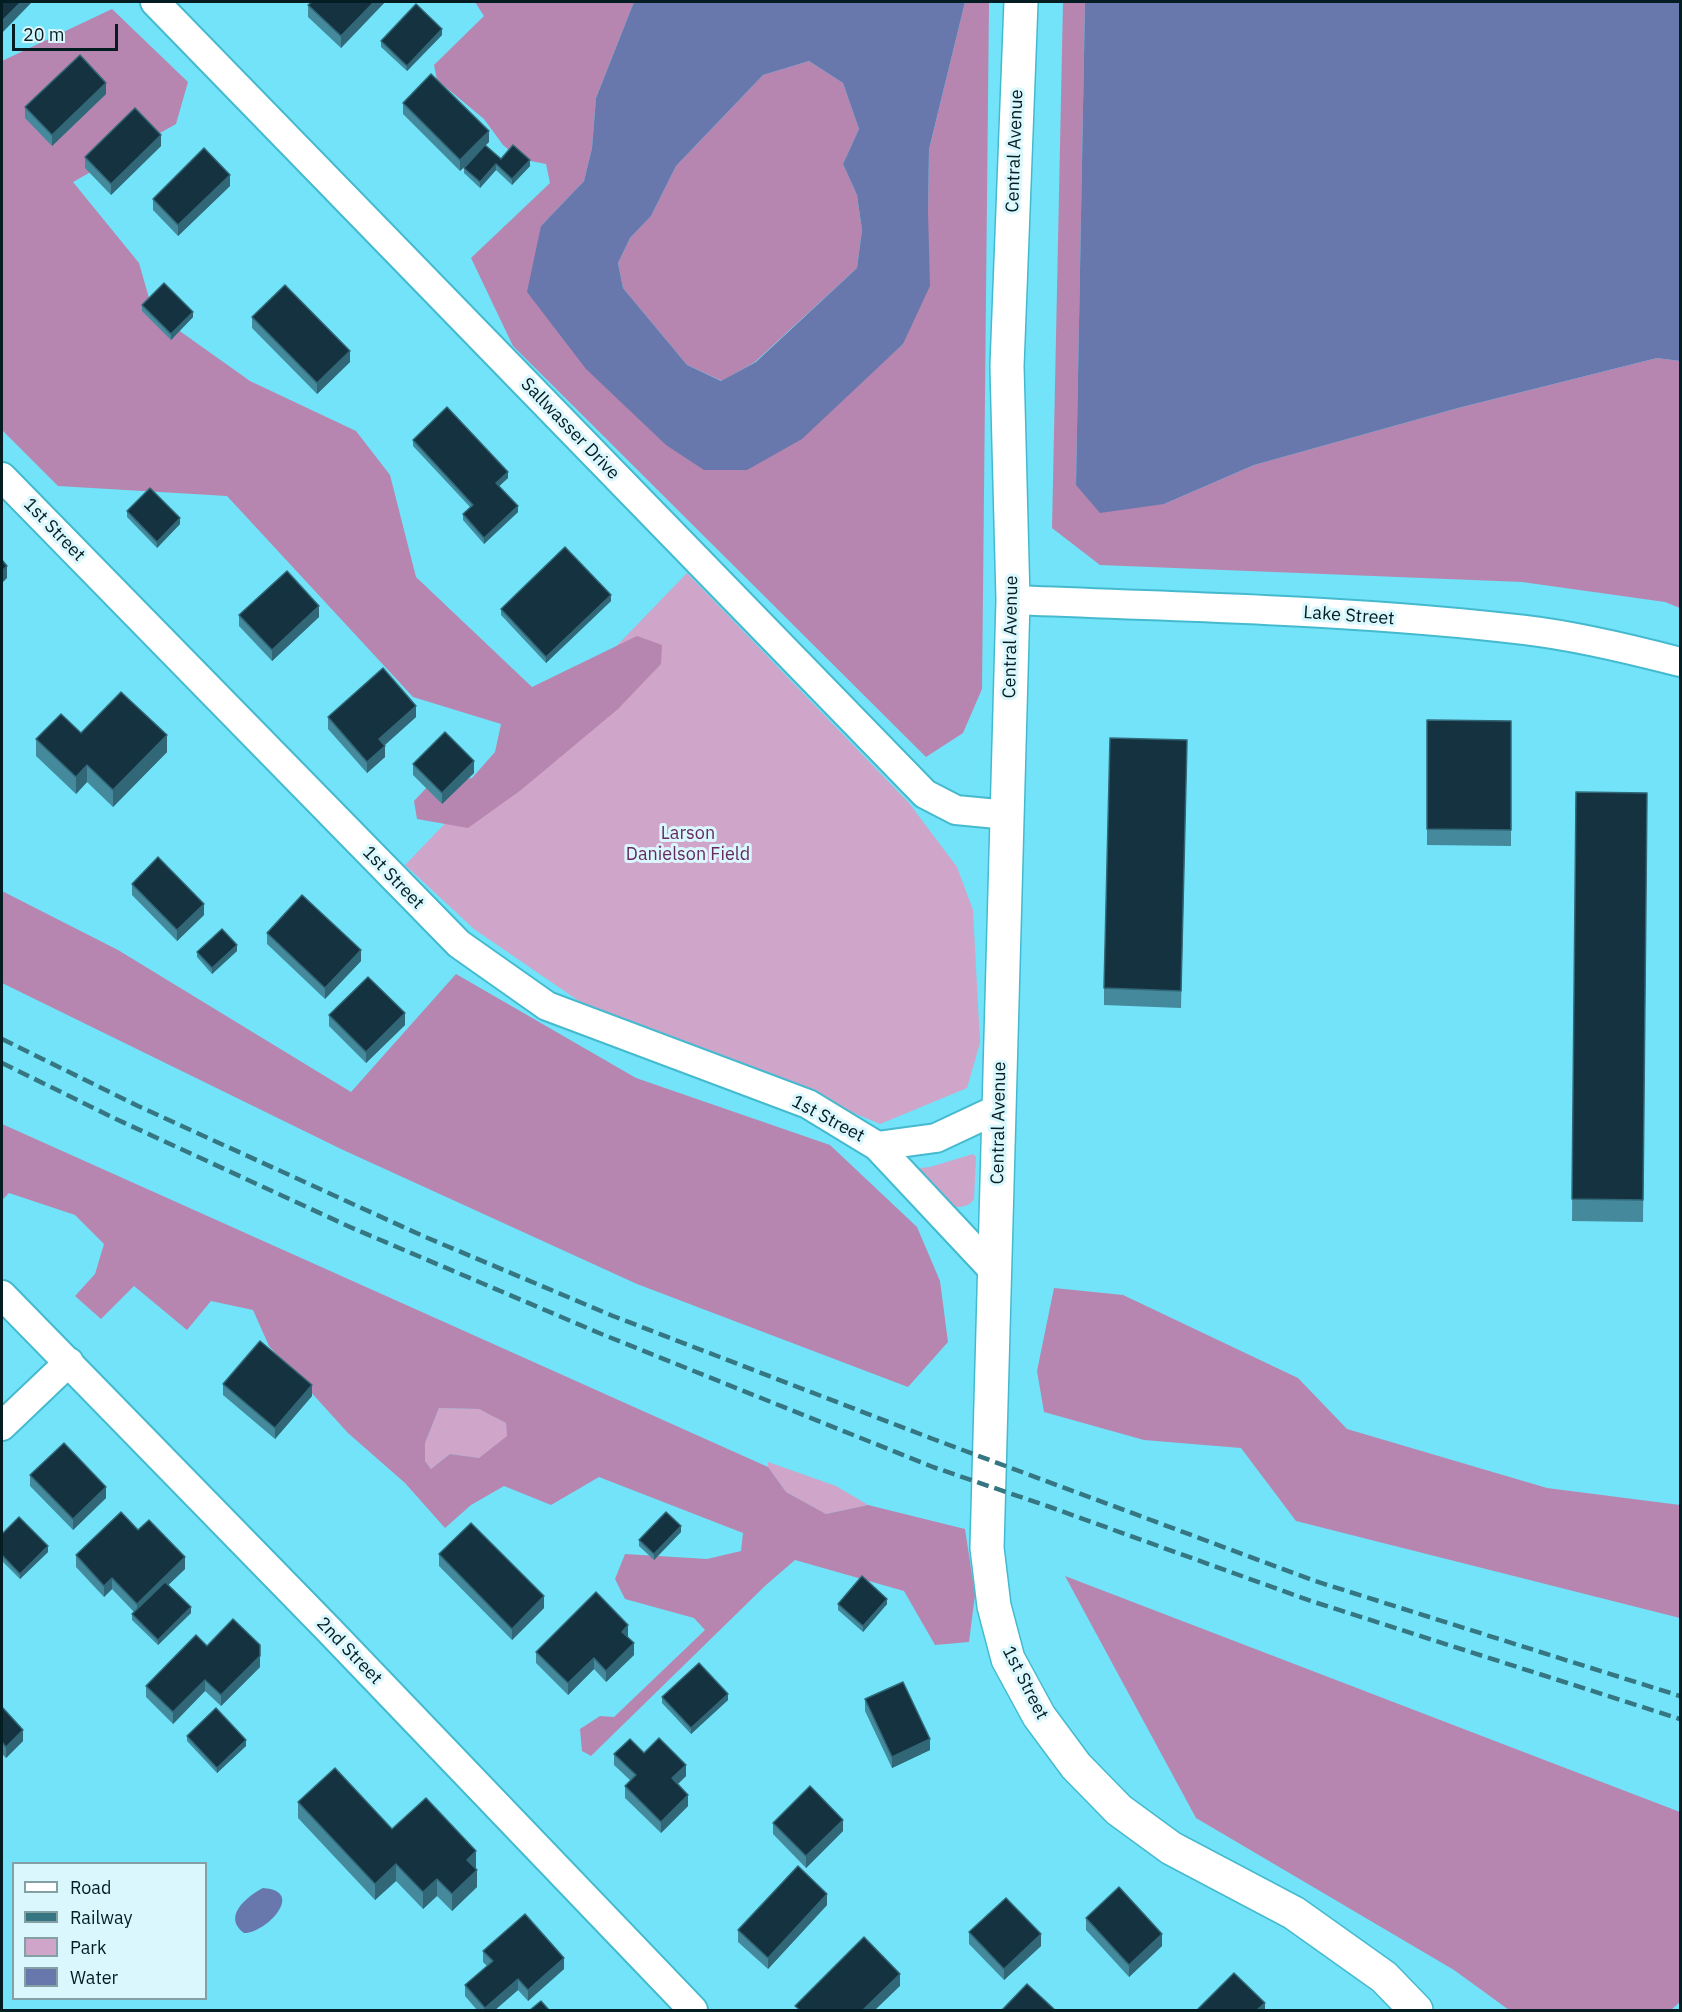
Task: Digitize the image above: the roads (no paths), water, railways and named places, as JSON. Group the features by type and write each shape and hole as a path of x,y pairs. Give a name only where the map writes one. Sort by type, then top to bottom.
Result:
{"street":[{"name":"Sallwasser Drive","path":"155,2 925,794 956,810 1008,815"},
{"name":"Central Avenue","path":"996,1273 1013,600 1007,366 1021,2"},
{"name":"1st Street","path":"2,477 459,944 547,1005 808,1104 877,1146 996,1273 987,1548 994,1606 1008,1659 1040,1716 1076,1766 1119,1810 1172,1848 1294,1913 1384,1977 1416,2010"},
{"name":"Lake Street","path":"1013,600 1363,616 1527,630 1626,648 1680,662"},
{"name":"1st Street","path":"877,1146 936,1138 1000,1108"},
{"name":"2nd Street","path":"2,1294 329,1630 693,2010"},
{"path":"2,1426 69,1362"}],"water":[{"path":"634,2 965,2 929,149 930,286 903,344 802,439 747,470 704,470 666,445 586,369 527,292 541,226 584,181 592,148 596,98","holes":["809,61 843,83 859,129 843,164 857,195 862,230 857,268 756,362 721,381 687,365 623,288 618,263 630,238 651,216 676,166 763,75"]},
{"path":"1085,2 1680,2 1680,361 1657,358 1458,408 1254,465 1164,504 1100,513 1076,485"},
{"path":"263,1888 276,1891 282,1896 282,1904 278,1912 262,1927 244,1933 235,1920 236,1914 244,1902"}],"railway":[{"path":"2,1039 138,1106 423,1236 613,1316 933,1439 1315,1581 1680,1696"},
{"path":"2,1063 116,1119 350,1227 599,1333 933,1467 1311,1601 1680,1719"}],"park label":[{"name":"Larson Danielson Field","path":"688,844"}]}
